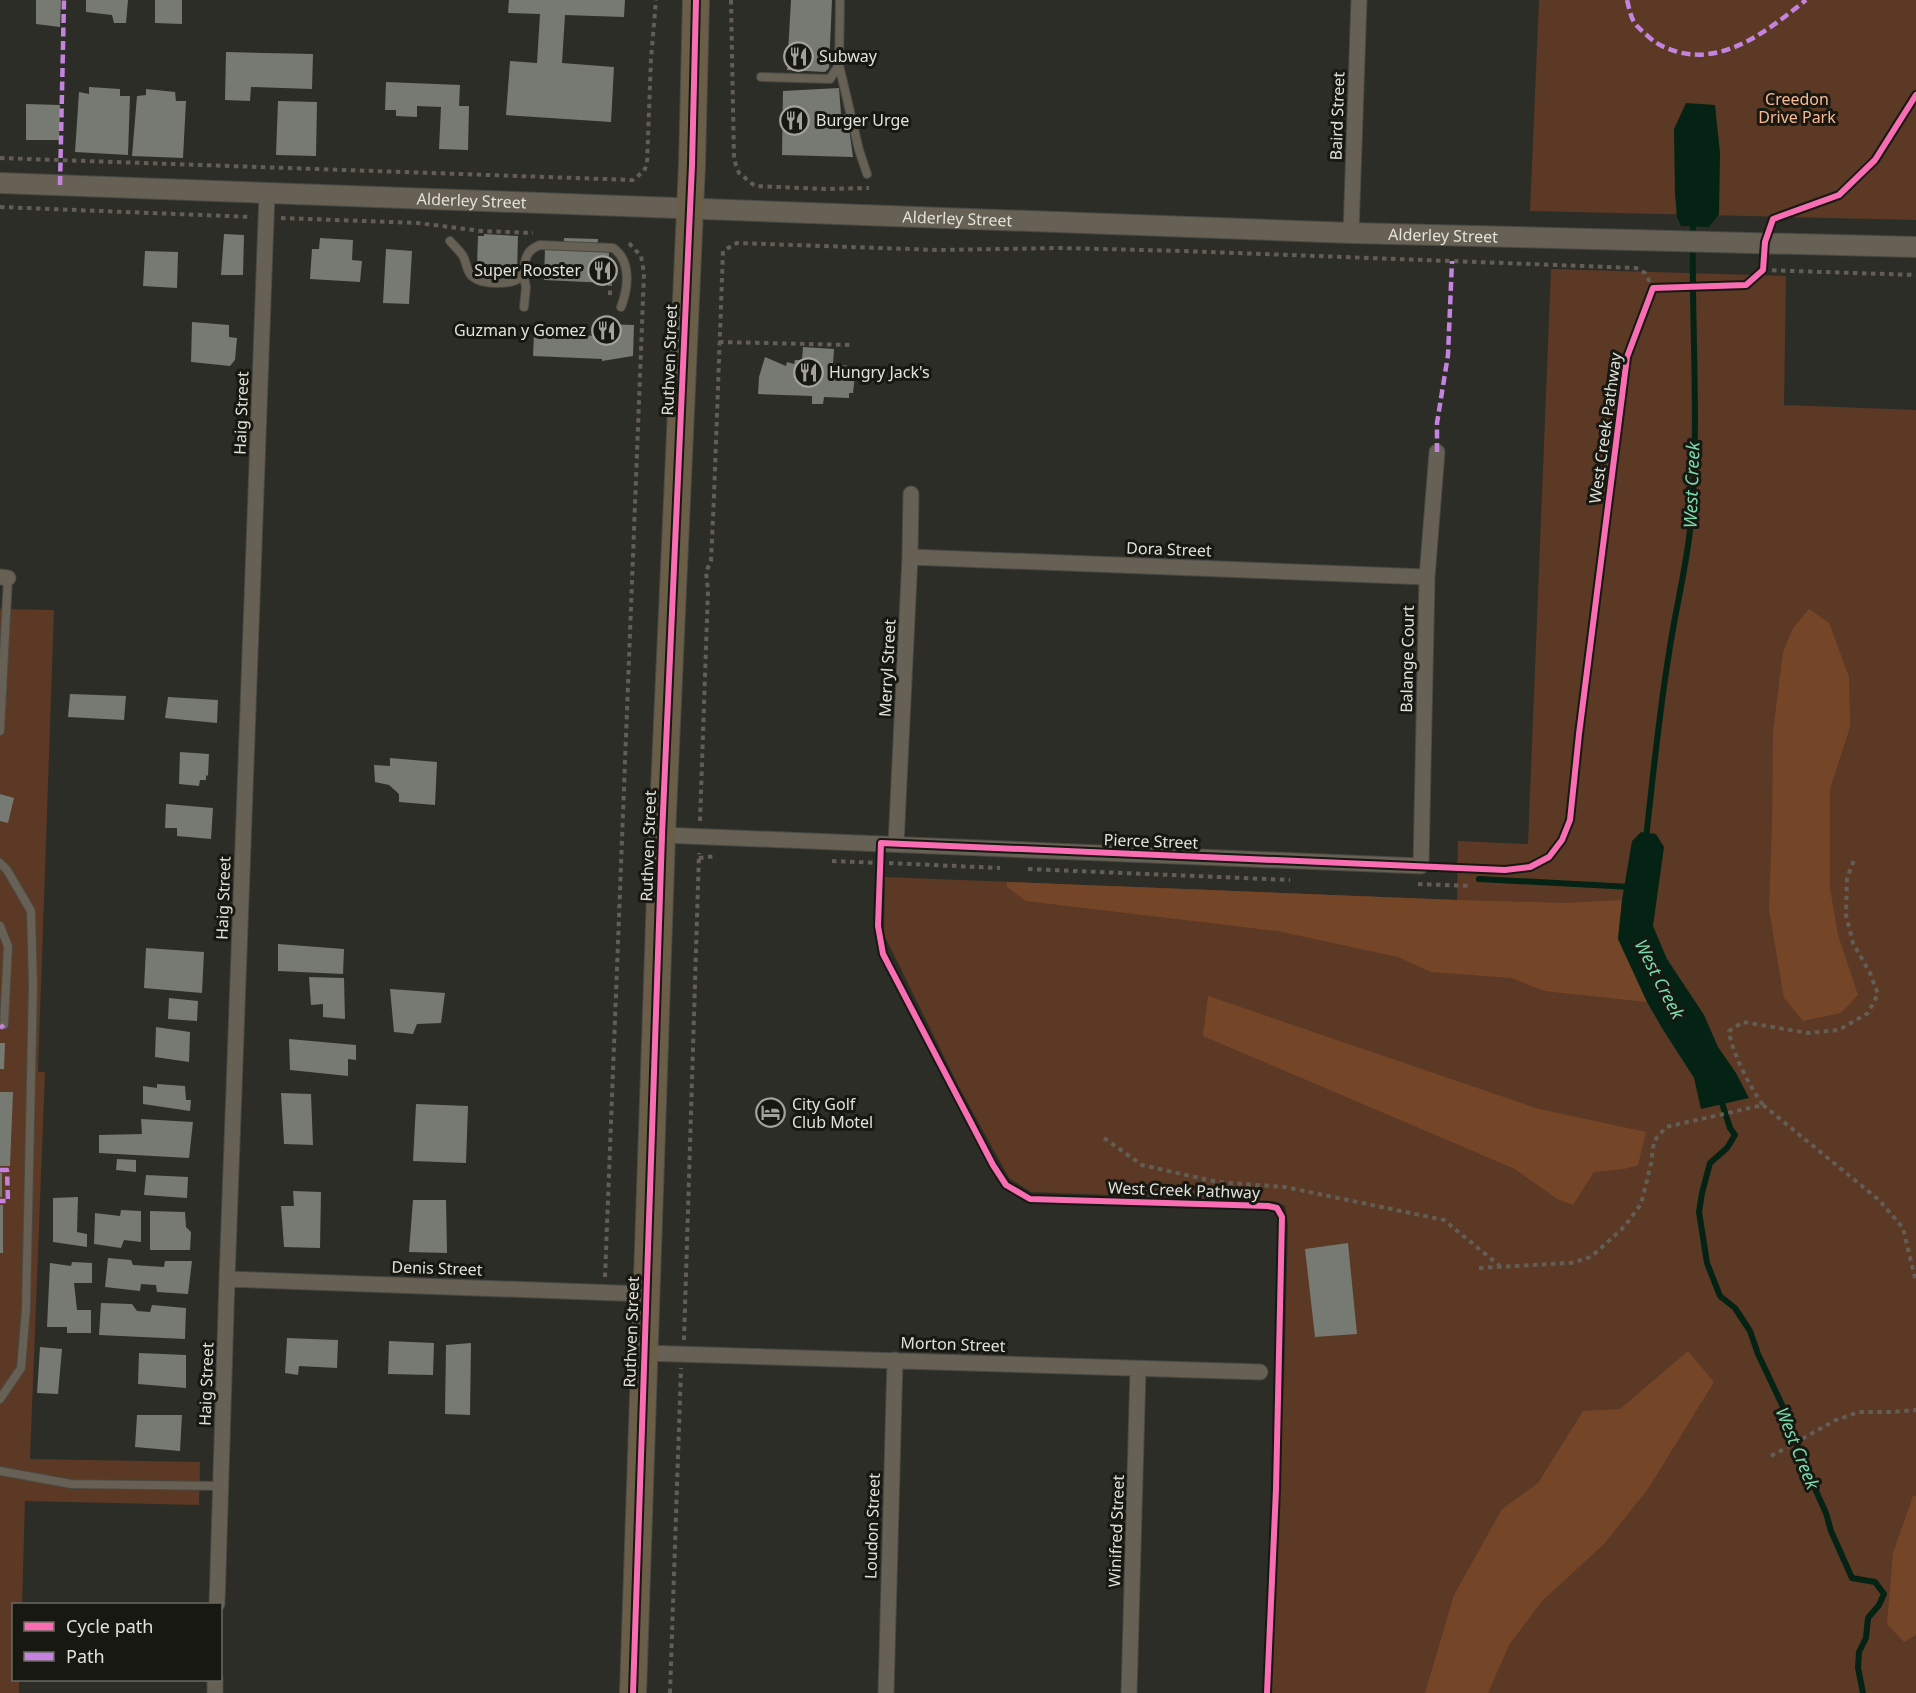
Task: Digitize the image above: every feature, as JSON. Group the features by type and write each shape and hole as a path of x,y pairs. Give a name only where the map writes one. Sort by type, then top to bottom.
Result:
{"highway":[{"name":"Ruthven Street","path":"633,1693 662,835 696,0"}],"street":[{"name":"Baird Street","path":"1351,232 1359,0"},
{"name":"Alderley Street","path":"0,183 1351,232 1916,247"},
{"name":"Haig Street","path":"218,1603 227,1279 267,193"},
{"name":"Balange Court","path":"1421,866 1427,577 1437,452"},
{"name":"Merryl Street","path":"894,844 910,557 911,494"},
{"name":"Dora Street","path":"910,557 1427,577"},
{"name":"Pierce Street","path":"662,835 1421,866"},
{"name":"Denis Street","path":"227,1279 645,1294"},
{"name":"Morton Street","path":"644,1353 1260,1372"},
{"name":"Loudon Street","path":"886,1693 895,1360"},
{"name":"Winifred Street","path":"1129,1693 1138,1369"}],"lane":[{"path":"840,0 839,65 867,174"},
{"path":"761,77 830,79 839,65"},
{"path":"450,241 464,257 466,268 472,277 489,283 510,284 518,280 523,273 527,254 532,248 540,245 613,248 620,253 625,268 626,294 621,307"},
{"path":"523,273 526,287 524,307"},
{"path":"0,731 4,577"},
{"path":"0,863 8,870 31,911 33,986 26,1309 21,1368 0,1399"},
{"path":"0,926 8,946 4,1025"},
{"path":"0,1471 71,1484 221,1486"}],"path":[{"path":"0,158 633,180 644,171 647,164 656,0"},
{"path":"731,0 734,160 739,173 755,186 870,188"},
{"path":"0,207 266,218"},
{"path":"1763,270 1765,242"},
{"path":"700,836 708,590 706,572 711,561 723,251 736,243 938,250 1061,248 1183,251 1636,268 1646,273 1656,287 1648,297"},
{"path":"605,1293 644,273 641,256 637,250 641,248"},
{"path":"1754,278 1763,270 1916,274"},
{"path":"610,277 610,299"},
{"path":"719,342 852,345"},
{"path":"880,872 880,863 894,844"},
{"path":"890,863 894,844"},
{"path":"684,1339 699,858"},
{"path":"1854,860 1847,878 1846,915 1852,943 1870,973 1878,994 1869,1013 1839,1030 1808,1033 1743,1022 1729,1031 1731,1045 1754,1092 1763,1105 1879,1200 1903,1228 1916,1282"},
{"path":"880,863 1001,868"},
{"path":"1023,869 1296,880"},
{"path":"1414,884 1472,886 1474,876"},
{"path":"1479,1268 1570,1263 1592,1257 1624,1227 1641,1204 1654,1141 1666,1127 1763,1105"},
{"path":"1104,1138 1142,1165 1216,1182 1285,1187 1444,1220 1501,1266"},
{"path":"670,1693 680,1382"},
{"path":"1771,1456 1836,1420 1859,1412 1916,1410"}],"green space":[{"name":"Creedon Drive Park","path":"1539,0 1916,0 1916,220 1530,211"},
{"path":"1551,269 1786,276 1784,405 1916,410 1916,1693 1270,1693 1284,1384 1288,1224 1285,1206 1275,1201 1031,1192 1009,1178 959,1087 884,935 885,877 1457,900 1458,841 1528,844"},
{"path":"0,609 54,610 38,1072 45,1072 30,1459 200,1462 199,1505 25,1501 22,1603 12,1603 12,1681 19,1681 19,1693 0,1693"}],"shaded area":[{"path":"1809,609 1829,623 1849,677 1850,727 1830,789 1830,888 1838,935 1858,995 1841,1013 1803,1021 1784,998 1769,909 1773,732 1783,652 1793,628"},
{"path":"1007,882 1457,900 1566,903 1622,900 1618,939 1647,1002 1544,991 1512,978 1431,972 1398,957 1277,931 1026,901 1007,887"},
{"path":"1208,996 1539,1109 1646,1132 1638,1165 1594,1172 1573,1205 1557,1199 1515,1169 1203,1036"},
{"path":"1688,1351 1714,1382 1648,1489 1604,1544 1542,1601 1509,1645 1488,1693 1425,1693 1454,1595 1502,1509 1538,1483 1583,1411 1620,1409"},
{"path":"1913,1496 1916,1496 1916,1635 1904,1642 1887,1624 1893,1553"}],"water":[{"path":"1686,103 1715,105 1720,153 1719,214 1709,227 1681,226 1677,217 1674,129"},
{"path":"1641,832 1656,834 1664,847 1653,926 1667,959 1704,1015 1718,1047 1736,1073 1749,1098 1701,1109 1694,1078 1647,1002 1618,939 1632,841"}],"building":[{"path":"36,0 61,0 60,27 36,24"},
{"path":"86,0 128,0 126,23 114,23 112,15 86,12"},
{"path":"155,0 182,0 182,24 155,23"},
{"path":"509,0 625,0 624,17 565,15 562,63 614,67 611,122 506,115 510,61 537,63 540,14 508,13"},
{"path":"791,0 832,0 829,68 825,72 787,70"},
{"path":"226,52 313,54 312,89 251,87 250,101 225,100"},
{"path":"386,82 460,85 459,106 469,106 468,150 439,149 441,107 417,106 417,117 396,116 396,110 385,110"},
{"path":"89,87 120,89 120,96 130,96 128,155 75,152 79,92 89,94"},
{"path":"839,88 841,114 847,114 853,157 782,155 783,91"},
{"path":"146,89 175,92 176,101 186,101 183,158 132,156 137,96 146,95"},
{"path":"278,101 317,102 316,156 276,155"},
{"path":"26,104 60,105 59,140 26,140"},
{"path":"224,234 244,235 243,275 221,275"},
{"path":"484,234 518,236 517,274 483,273 484,265 477,265 478,236 484,236"},
{"path":"320,238 353,240 352,260 362,261 360,282 310,279 312,249 319,249"},
{"path":"564,238 598,239 597,252 609,252 608,283 544,280 545,249 564,250"},
{"path":"386,249 412,251 409,304 383,303"},
{"path":"145,251 178,252 177,288 143,286"},
{"path":"192,322 229,325 229,337 237,338 235,360 230,366 191,362"},
{"path":"603,324 634,325 633,356 602,361 602,359 533,356 534,334 603,336"},
{"name":"Hungry Jack's","path":"803,347 834,349 833,364 856,367 853,393 849,393 849,398 824,397 823,404 812,404 812,396 758,394 759,377 765,357 786,366 787,362 794,364 795,360 802,360"},
{"path":"70,694 126,696 124,720 68,717"},
{"path":"168,697 218,700 217,723 165,718"},
{"path":"180,752 209,754 208,776 206,775 206,780 200,780 199,786 179,784"},
{"path":"390,758 437,762 435,805 399,802 399,794 389,785 375,782 374,765 390,766"},
{"path":"0,794 14,798 8,823 0,821"},
{"path":"166,804 213,808 211,839 177,836 177,828 165,828"},
{"path":"278,944 344,949 343,974 278,971"},
{"path":"146,948 204,952 202,993 144,988"},
{"path":"309,977 344,978 345,1019 323,1017 323,1004 311,1005"},
{"path":"390,989 445,993 441,1023 417,1024 413,1034 394,1032"},
{"path":"169,998 198,1001 197,1021 168,1019"},
{"path":"156,1027 190,1032 189,1062 155,1057"},
{"path":"289,1039 356,1045 356,1060 348,1059 348,1076 290,1070"},
{"path":"0,1043 5,1043 4,1069 0,1069"},
{"path":"157,1084 185,1086 186,1100 191,1100 190,1111 143,1104 143,1086 157,1088"},
{"path":"0,1092 13,1092 10,1166 0,1166"},
{"path":"281,1093 311,1094 313,1145 284,1144"},
{"path":"416,1104 468,1106 466,1163 413,1161"},
{"path":"141,1119 193,1122 189,1158 99,1153 99,1135 142,1134"},
{"path":"117,1159 136,1160 136,1172 116,1170"},
{"path":"0,1173 2,1173 2,1197 0,1197"},
{"path":"146,1175 188,1177 187,1198 144,1195"},
{"path":"293,1191 321,1192 320,1248 284,1247 281,1206 294,1206"},
{"path":"78,1197 77,1232 87,1234 87,1247 53,1242 53,1198"},
{"path":"413,1200 446,1200 447,1253 409,1252"},
{"path":"0,1205 3,1205 3,1253 0,1253"},
{"path":"121,1210 141,1211 141,1242 124,1240 121,1248 94,1244 95,1213 120,1216"},
{"path":"150,1211 185,1212 186,1227 191,1232 190,1250 150,1250"},
{"path":"1348,1243 1357,1334 1315,1337 1305,1249"},
{"path":"108,1258 131,1260 133,1265 164,1267 165,1261 192,1261 188,1294 157,1292 156,1285 141,1284 140,1291 105,1287"},
{"path":"72,1262 92,1263 92,1283 74,1283 77,1310 91,1310 91,1333 67,1333 67,1327 47,1327 50,1263 71,1266"},
{"path":"101,1303 132,1304 137,1311 150,1312 152,1305 186,1308 185,1339 99,1335"},
{"path":"287,1338 338,1340 337,1368 299,1366 298,1375 285,1373"},
{"path":"389,1341 434,1343 433,1375 388,1374"},
{"path":"471,1343 470,1415 445,1414 446,1345"},
{"path":"40,1347 62,1349 58,1394 37,1393"},
{"path":"139,1353 186,1355 186,1388 138,1384"},
{"path":"137,1415 182,1415 180,1451 135,1447"}],"waterway":[{"name":"West Creek","path":"1646,838 1662,699 1692,510 1695,437 1693,219"},
{"path":"1479,879 1631,887"},
{"name":"West Creek","path":"1720,1097 1730,1128 1735,1135 1727,1148 1710,1163 1702,1193 1699,1212 1707,1263 1720,1296 1735,1308 1750,1331 1758,1354 1785,1411 1801,1458 1852,1578 1875,1582 1884,1594 1879,1605 1868,1618 1866,1638 1859,1652 1858,1668 1863,1693"}],"marked path":[{"path":"60,185 64,0"},
{"path":"1627,0 1634,22 1653,41 1678,52 1696,55 1730,49 1747,41 1778,22 1806,0"},
{"path":"1437,452 1437,423 1448,355 1452,261"},
{"path":"0,1028 4,1025"},
{"path":"0,1170 7,1170 8,1201 0,1201"}],"cycle path":[{"path":"633,1693 662,835 692,165 696,0"},
{"name":"West Creek Pathway","path":"1267,1693 1276,1489 1282,1217 1277,1208 1268,1206 1030,1199 1006,1185 993,1165 883,954 878,926 881,843 1505,870 1530,867 1549,857 1562,840 1570,820 1627,357 1653,288 1746,285 1763,270 1765,242 1773,219 1839,195 1875,160 1916,95"}],"place":[{"name":"Subway","path":"798,56"},
{"name":"Burger Urge","path":"795,120"},
{"name":"Super Rooster","path":"602,270"},
{"name":"Guzman y Gomez","path":"607,330"},
{"name":"Hungry Jack's","path":"808,372"},
{"name":"City Golf Club Motel","path":"771,1113"}]}
